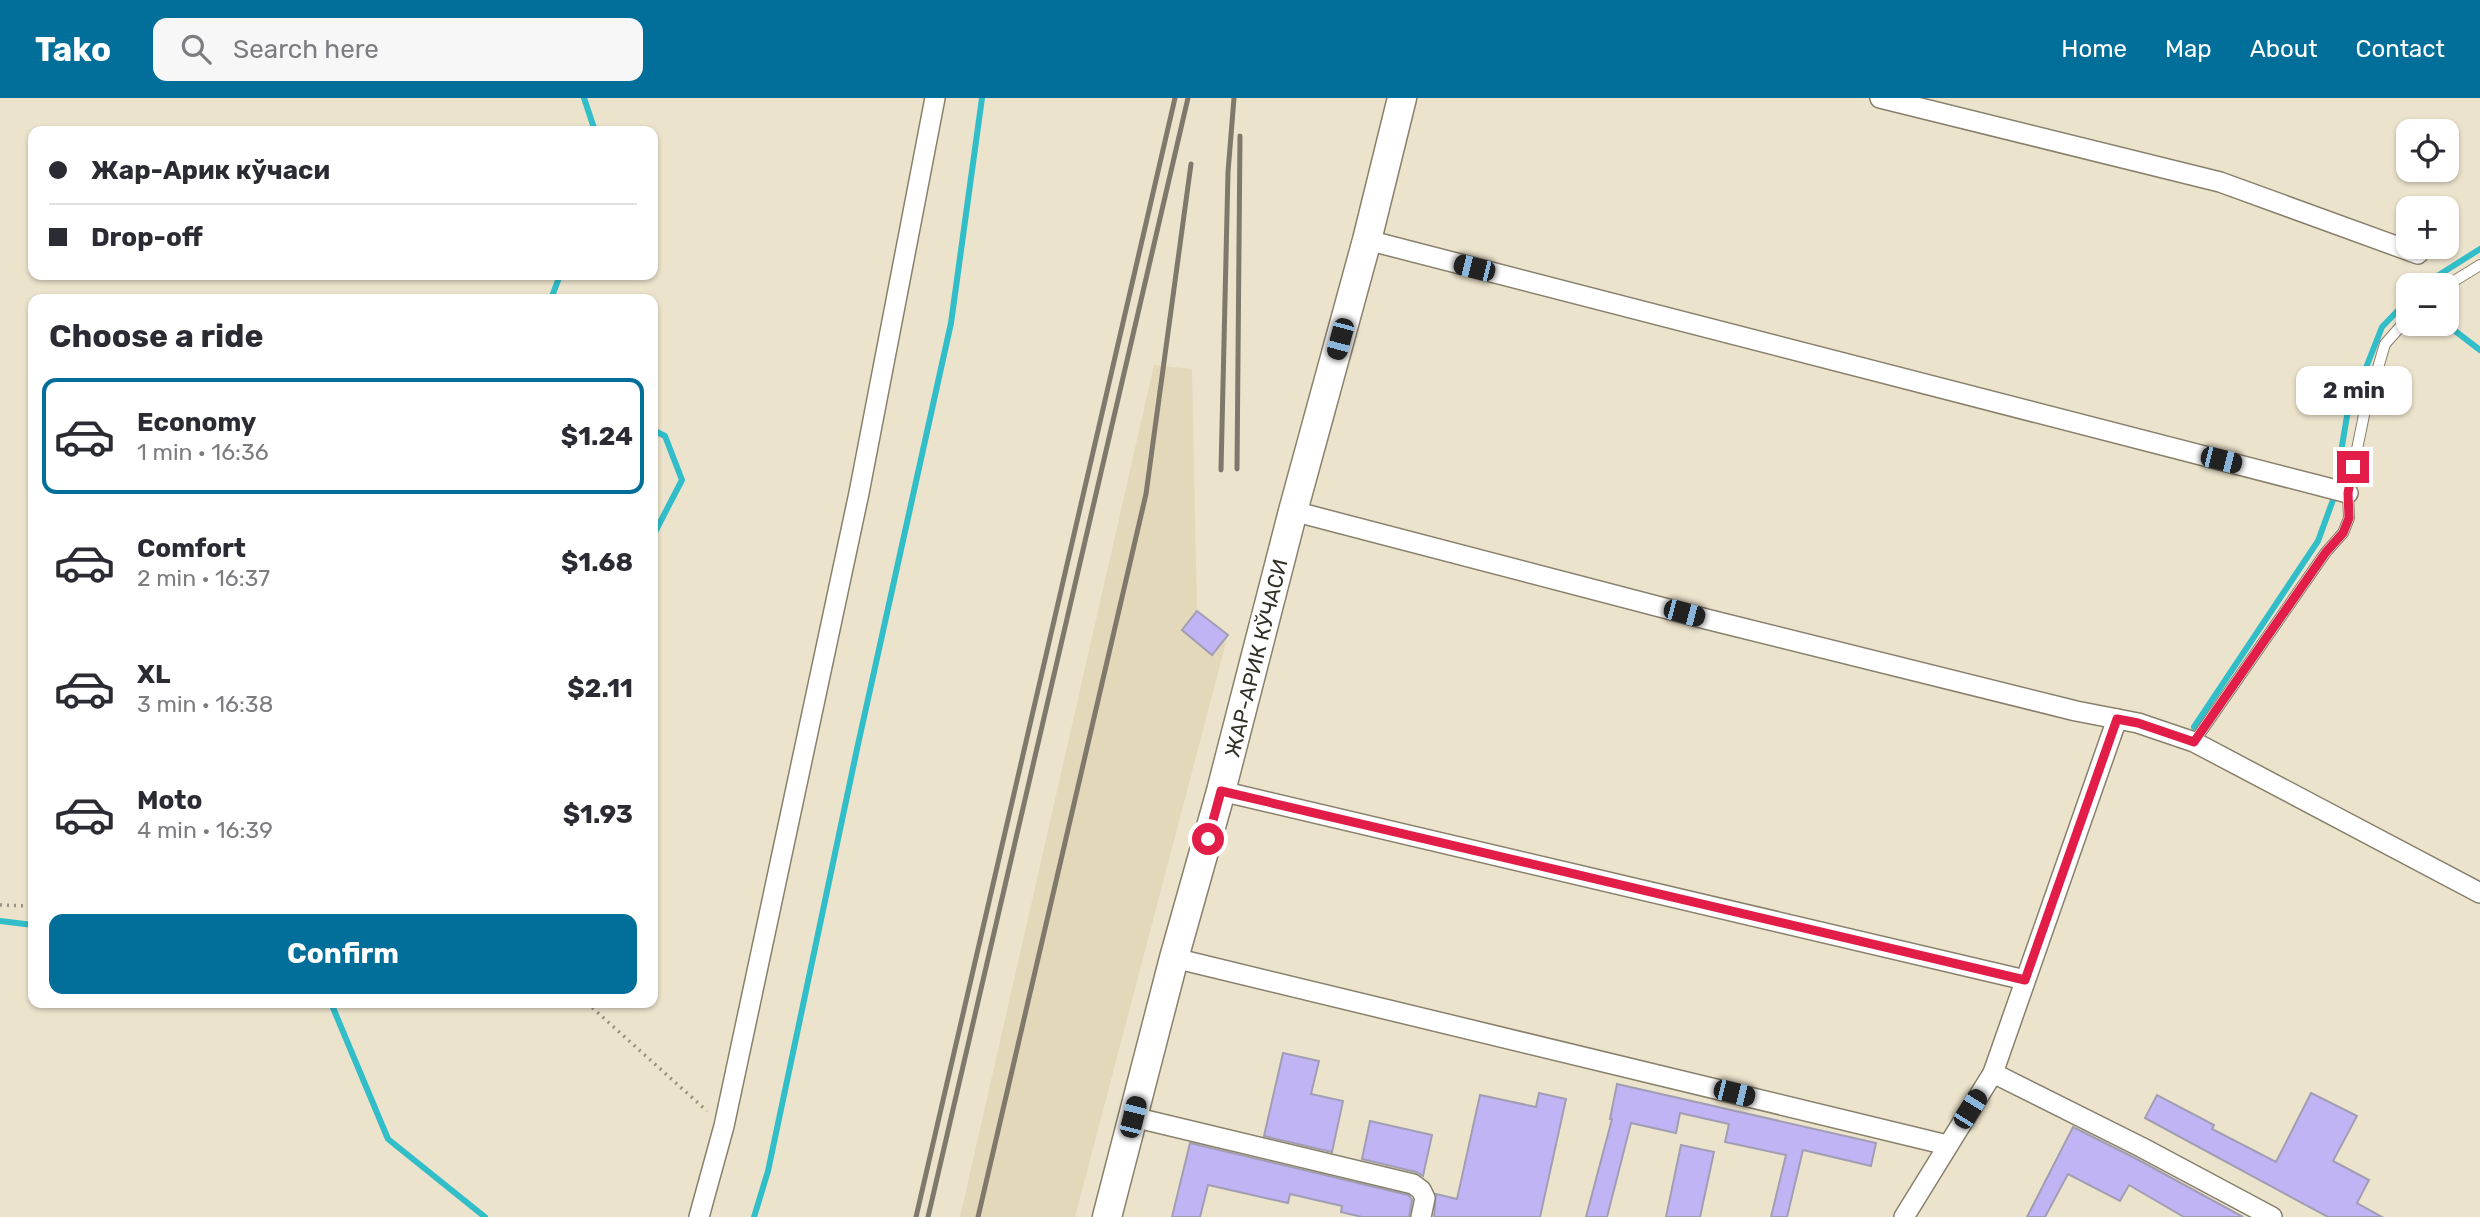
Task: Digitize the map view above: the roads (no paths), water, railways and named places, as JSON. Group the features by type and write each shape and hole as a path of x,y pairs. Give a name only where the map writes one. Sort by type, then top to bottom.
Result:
{"main road":[{"name":"ЖАР-АРИК КЎЧАСИ","path":"1107,1217 1367,240 1402,98"}],"street":[{"path":"699,1217 724,1126 859,493 935,98"},
{"path":"1880,98 2220,182 2396,246"},
{"path":"1367,240 2348,493"},
{"path":"1293,511 1724,623 2063,708 2138,723 2194,742 2480,892"},
{"path":"1904,1217 1993,1073 2117,719"},
{"path":"1221,791 2025,980"},
{"path":"1174,958 1947,1144"},
{"path":"1993,1073 2141,1147 2272,1217"},
{"path":"1133,1117 1413,1184 1421,1190 1425,1198 1421,1217"}],"lane":[{"path":"2459,278 2480,265"},
{"path":"2194,742 2326,552 2343,533 2349,518 2348,493 2364,415 2385,344 2396,332"}],"waterway":[{"path":"584,98 593,126"},
{"path":"754,1217 768,1171 951,323 982,98"},
{"path":"2442,273 2480,249"},
{"path":"553,294 558,280"},
{"path":"2194,727 2318,541 2333,500 2347,416 2382,327 2396,312"},
{"path":"2459,334 2480,350"},
{"path":"658,432 665,436 682,480 658,526"},
{"path":"0,921 28,924"},
{"path":"333,1008 388,1139 485,1217"}],"railway":[{"path":"916,1217 1175,98"},
{"path":"928,1217 1188,98"},
{"path":"1221,470 1228,172 1234,98"},
{"path":"1237,469 1240,136"},
{"path":"978,1217 1146,494 1191,164"}]}
